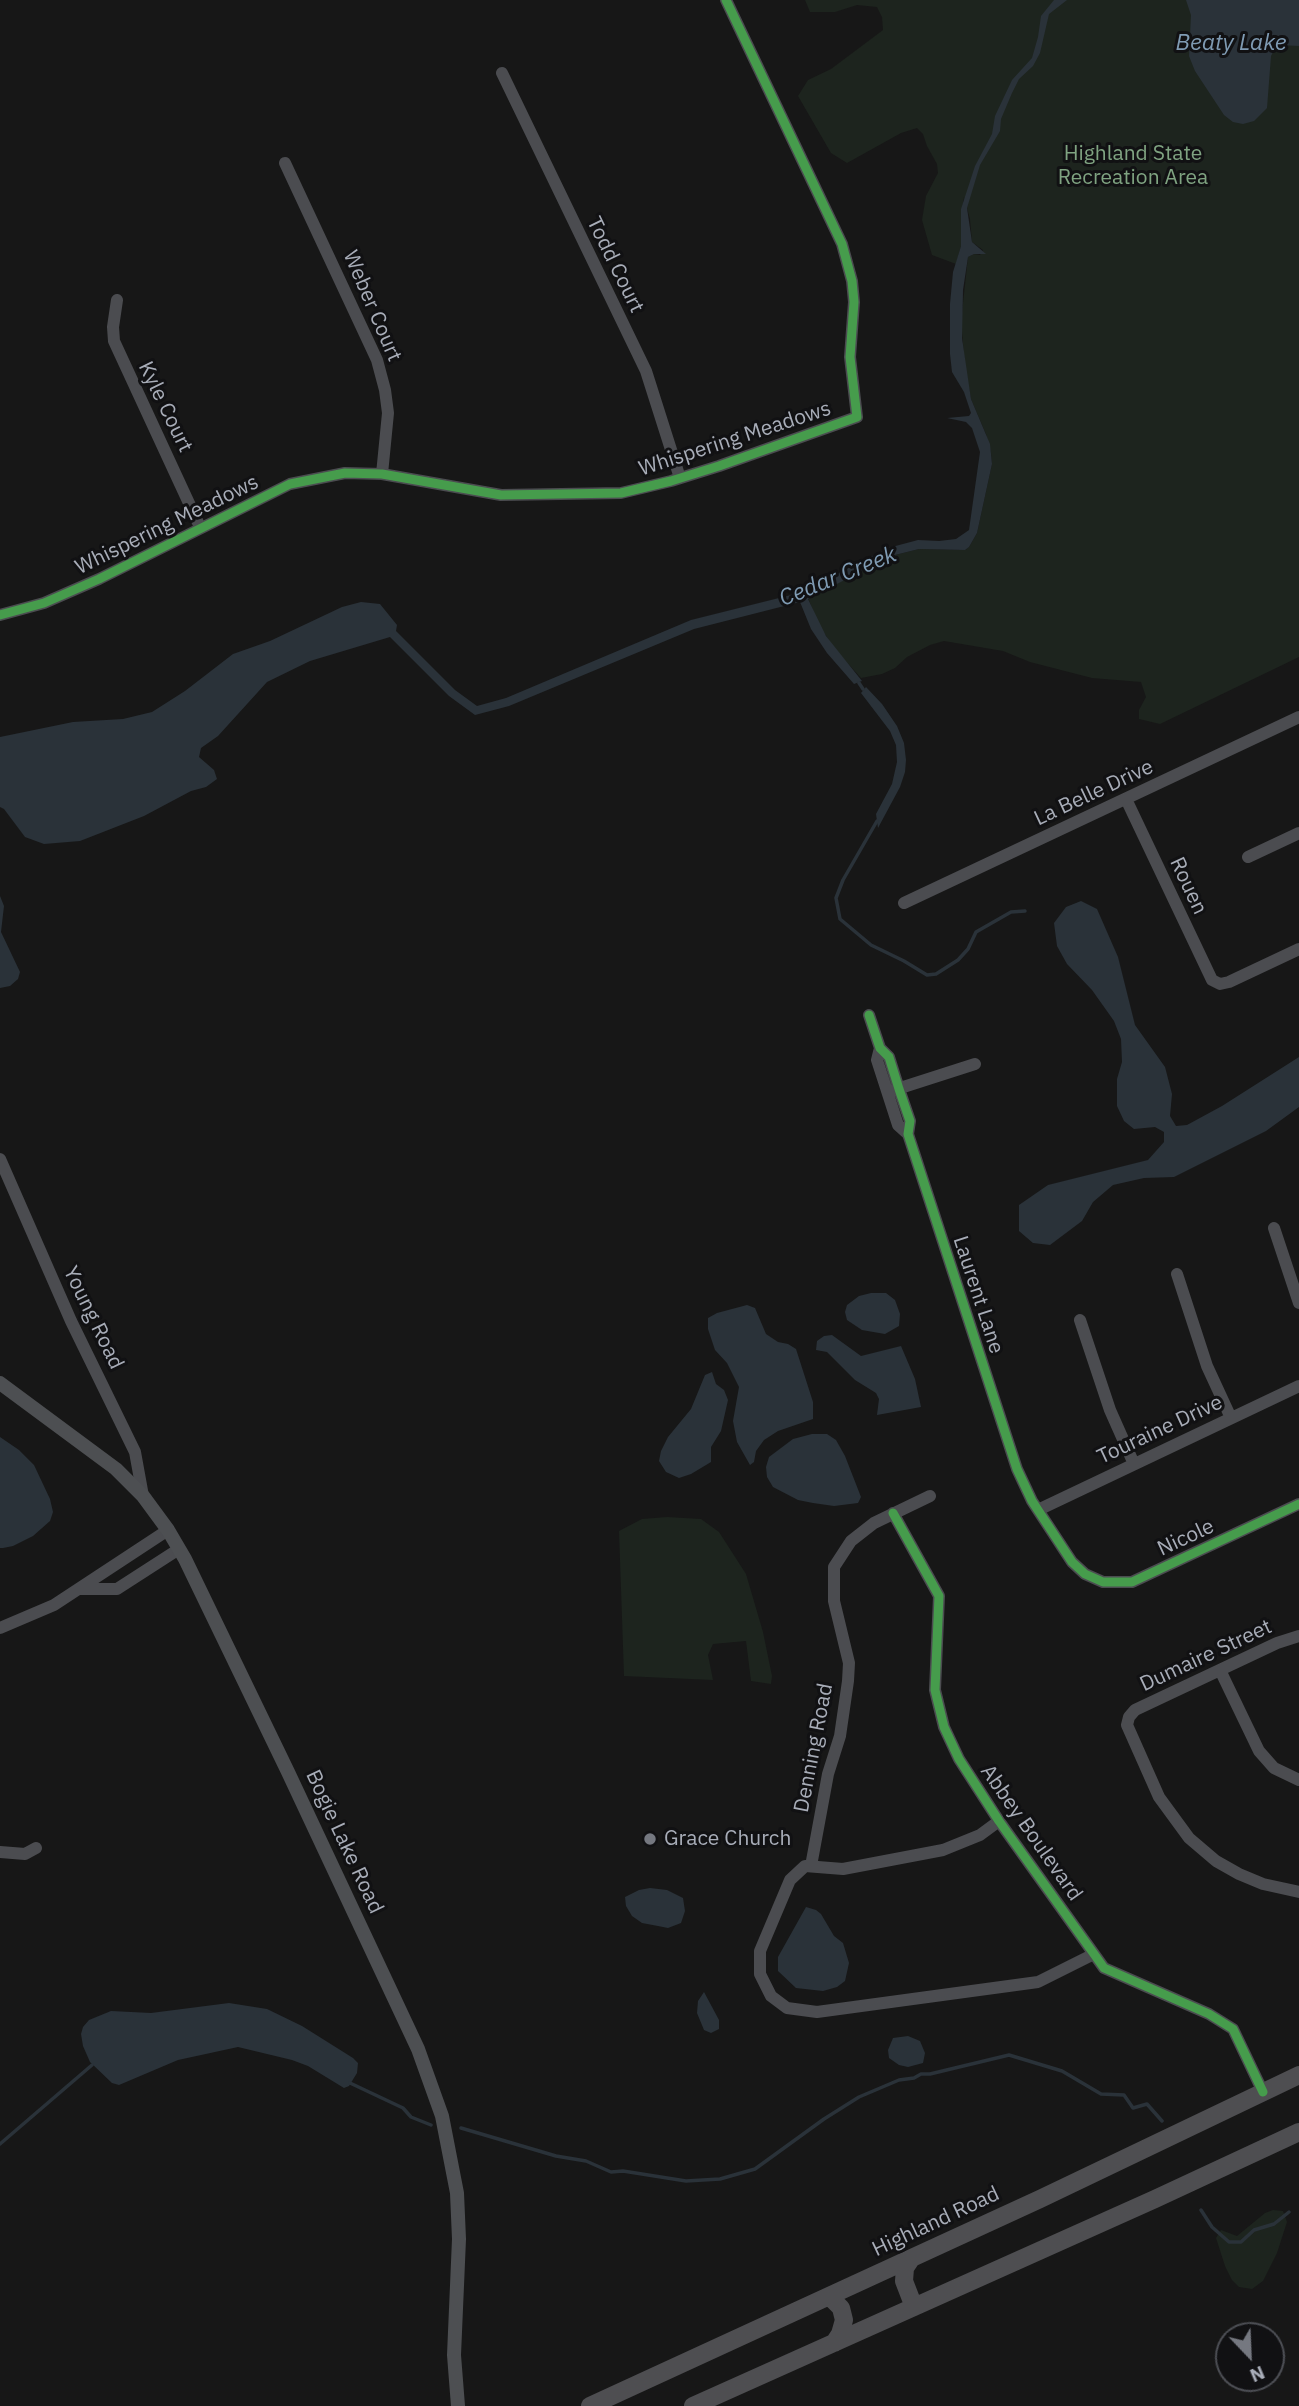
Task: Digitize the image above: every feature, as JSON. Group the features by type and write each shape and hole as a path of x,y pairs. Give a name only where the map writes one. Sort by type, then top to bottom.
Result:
{"highway":[{"name":"Highland Road","path":"590,2406 911,2259 1299,2075"},
{"path":"693,2406 1299,2132"},
{"path":"911,2259 905,2268 904,2281 914,2307"},
{"path":"829,2296 841,2308 844,2320 834,2343"}],"main road":[{"name":"Bogie Lake Road","path":"0,1383 102,1458 143,1496 168,1530 418,2049 449,2143 458,2209 454,2355 458,2406"}],"street":[{"name":"Whispering Meadows","path":"0,615 44,603 99,579 290,484 345,473 382,474 501,495 621,493 680,478 857,417 850,357 854,302 842,244 726,0"},
{"name":"Todd Court","path":"502,74 646,371 680,478"},
{"name":"Weber Court","path":"285,163 377,360 388,413 382,474"},
{"name":"Kyle Court","path":"117,300 114,341 200,527"},
{"name":"La Belle Drive","path":"905,903 1299,717"},
{"name":"Rouen","path":"1126,799 1212,980 1220,984 1229,982 1299,949"},
{"path":"1248,857 1299,833"},
{"name":"Laurent Lane","path":"869,1015 880,1048 877,1060 893,1091 898,1125 908,1135 1017,1469 1038,1510 1072,1562 1085,1574"},
{"path":"893,1091 975,1064"},
{"name":"Young Road","path":"0,1159 71,1321 135,1452 143,1496"},
{"path":"1274,1228 1299,1303"},
{"path":"1177,1274 1208,1366 1231,1418"},
{"path":"1080,1320 1110,1410 1134,1464"},
{"name":"Touraine Drive","path":"1038,1510 1299,1386"},
{"name":"Denning Road","path":"811,1866 828,1774 840,1736 848,1681 849,1663 834,1601 834,1567 851,1541 874,1523 930,1496"},
{"name":"Nicole","path":"1085,1574 1109,1583 1140,1579 1299,1504"},
{"name":"Abbey Boulevard","path":"893,1513 939,1596 935,1690 944,1727 958,1759 1104,1968 1209,2014 1233,2029 1262,2092"},
{"path":"0,1629 54,1605 168,1530"},
{"path":"80,1589 117,1589 179,1549"},
{"name":"Dumaire Street","path":"1299,1636 1277,1643 1130,1714 1127,1723 1128,1731 1160,1797 1184,1832 1204,1851 1233,1871 1263,1884 1299,1892"},
{"path":"1220,1670 1259,1751 1274,1768 1299,1780"},
{"path":"999,1821 980,1835 943,1850 843,1869 805,1866 790,1880 760,1951 760,1974 771,1996 787,2008 817,2012 1038,1982 1094,1954"},
{"path":"0,1852 25,1854 36,1848"}],"green space":[{"name":"Highland State Recreation Area","path":"805,0 1299,0 1299,657 1160,724 1139,719 1139,710 1146,697 1141,682 1092,678 1030,662 1003,651 944,641 907,657 895,668 882,674 861,678 834,648 819,625 808,598 891,556 919,549 965,550 977,533 992,464 986,434 971,399 961,322 968,257 980,255 983,250 972,242 964,197 961,246 956,264 932,255 922,220 926,196 938,173 937,164 923,134 917,128 901,133 847,163 831,153 798,96 808,80 831,69 883,30 882,17 877,7 857,5 835,12 810,12"},
{"path":"642,1519 701,1519 719,1532 746,1574 763,1632 772,1676 771,1684 751,1681 746,1641 713,1644 708,1655 713,1680 624,1676 619,1531"},
{"path":"1283,2211 1287,2222 1277,2253 1263,2281 1252,2289 1239,2287 1225,2266 1216,2238 1221,2230 1237,2236 1265,2213"}],"water":[{"name":"Cedar Creek","path":"1054,0 1067,0 1049,14 1040,53 1033,66 1019,79 1012,93 1001,119 1000,131 980,165 967,208 972,242 986,254 968,257 963,290 962,338 971,399 990,444 992,464 977,533 965,550 919,549 891,556 808,599 826,636 862,681 854,684 827,653 811,629 800,602 694,629 509,706 475,715 449,696 390,637 310,661 267,682 218,736 201,748 199,757 214,770 217,779 206,787 191,791 144,816 80,841 44,844 25,837 0,807 0,737 73,722 123,719 152,712 185,691 233,654 270,641 342,607 361,602 380,604 397,625 396,631 455,690 477,706 506,698 691,620 799,593 888,548 918,540 956,539 969,530 980,452 972,428 966,422 947,418 969,416 971,413 964,392 952,372 950,354 950,304 953,272 961,246 961,209 975,166 992,134 995,116 1012,80 1032,58 1041,16"},
{"name":"Beaty Lake","path":"1186,0 1299,0 1299,46 1280,45 1274,50 1271,56 1267,108 1254,121 1243,124 1233,122 1224,115 1195,71 1189,56 1191,15"},
{"path":"866,687 897,726 904,743 906,760 900,787 878,828 876,814 892,784 897,762 896,745 890,731 861,693"},
{"path":"0,896 4,906 1,932 20,972 18,979 10,986 0,988"},
{"path":"1081,901 1097,909 1118,957 1135,1025 1165,1067 1172,1094 1170,1116 1176,1126 1187,1125 1222,1106 1299,1057 1299,1107 1266,1131 1174,1177 1144,1178 1113,1185 1093,1202 1082,1221 1050,1245 1033,1243 1019,1231 1019,1205 1048,1185 1148,1160 1164,1142 1164,1132 1155,1127 1134,1129 1124,1121 1117,1106 1117,1079 1122,1062 1121,1039 1114,1021 1092,990 1067,964 1057,946 1054,923 1066,907"},
{"path":"886,1293 895,1300 900,1314 899,1326 885,1334 862,1330 847,1320 847,1305 859,1296"},
{"path":"747,1305 755,1308 766,1334 796,1349 813,1402 813,1419 778,1431 764,1440 750,1465 737,1442 733,1421 739,1387 727,1363 715,1350 708,1329 708,1318"},
{"path":"832,1335 861,1356 901,1346 915,1379 921,1407 877,1415 879,1399 876,1393 855,1380 827,1352 816,1350 817,1341"},
{"path":"712,1372 716,1384 724,1390 728,1400 721,1431 711,1447 711,1462 679,1478 666,1472 659,1461 661,1451 668,1437 691,1409 705,1375"},
{"path":"812,1434 827,1434 836,1440 861,1497 858,1503 834,1506 813,1503 798,1500 773,1487 767,1477 769,1457 793,1439"},
{"path":"0,1437 34,1465 53,1512 50,1521 33,1536 3,1548 0,1548"},
{"path":"650,1888 667,1890 683,1898 685,1911 681,1923 668,1928 642,1923 632,1916 626,1906 625,1897"},
{"path":"806,1907 821,1914 834,1936 843,1943 849,1963 845,1981 837,1987 823,1991 796,1988 778,1971 778,1957"},
{"path":"704,1992 719,2020 719,2029 711,2033 704,2030 697,2013 698,2001"},
{"path":"229,2003 267,2009 302,2026 353,2058 358,2063 357,2073 349,2086 344,2088 308,2066 292,2060 238,2047 178,2060 119,2085 112,2083 90,2062 83,2046 83,2027 89,2020 111,2011 151,2013"},
{"path":"908,2036 920,2041 925,2053 923,2063 908,2067 889,2058 888,2050 893,2038"}],"waterway":[{"path":"859,683 863,689"},
{"path":"877,821 843,880 836,898 840,919 871,945 927,975 936,974 958,960 968,949 976,932 1011,912 1025,911"},
{"path":"461,2128 556,2156 586,2161 611,2172 623,2171 686,2181 720,2179 755,2169 859,2097 899,2080 1009,2055 1062,2071 1101,2094 1124,2095 1133,2108 1147,2104 1162,2121"},
{"path":"0,2144 92,2065"},
{"path":"350,2083 403,2108 411,2117 431,2125"},
{"path":"1201,2210 1212,2227 1229,2242 1241,2242 1254,2230 1274,2224 1289,2212"}],"cycle path":[{"path":"0,615 44,603 99,579 290,484 345,473 382,474 501,495 621,493 719,466 857,417 850,357 854,302 852,281 842,244 726,0"},
{"path":"869,1015 880,1048 889,1057 910,1121 908,1134 1017,1469 1032,1501 1072,1562 1085,1574 1103,1582 1132,1582 1299,1504"},
{"path":"893,1513 939,1596 935,1690 944,1727 959,1759 999,1821 1104,1968 1209,2014 1233,2029 1263,2092"}],"place":[{"name":"Grace Church","path":"650,1839"}]}
